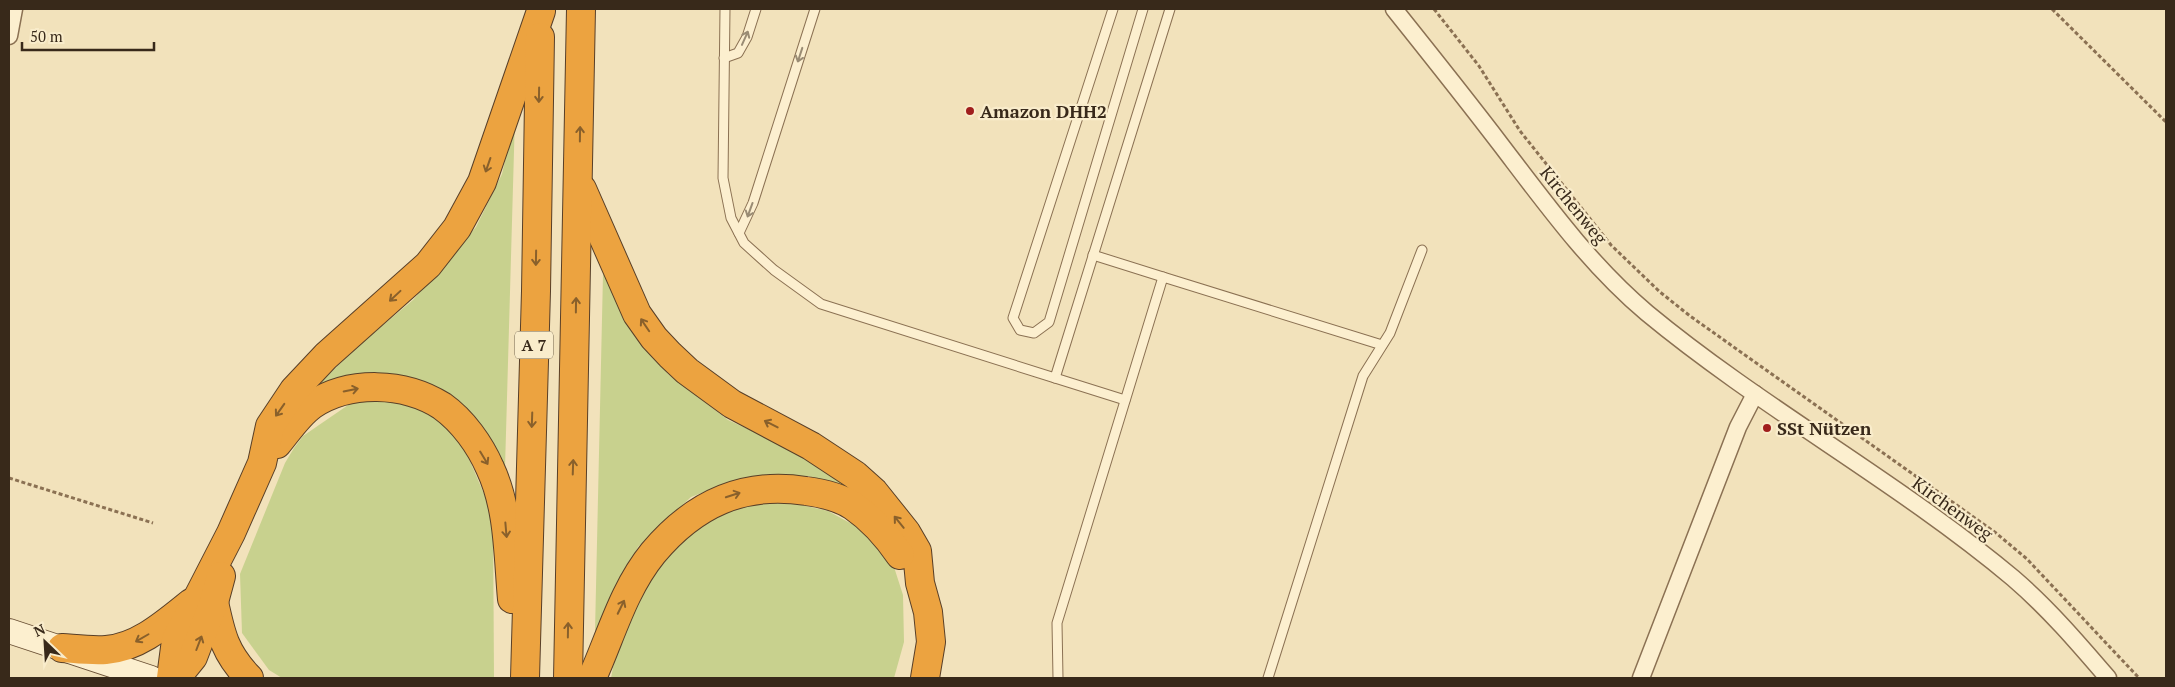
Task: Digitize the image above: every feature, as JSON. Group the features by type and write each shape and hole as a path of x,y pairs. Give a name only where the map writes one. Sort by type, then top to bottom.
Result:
{"highway":[{"name":"A 7","path":"568,678 581,9"},
{"name":"A 7","path":"524,678 536,291 541,10"},
{"path":"176,678 193,658 205,601 231,533 262,463 270,426 294,390 326,356 428,265 457,228 482,182 541,10"},
{"path":"579,183 637,314 654,338 687,371 732,404 811,446 855,475 874,492 906,532 917,551 920,583 928,612 931,642 925,678"},
{"path":"262,463 298,418 311,406 331,395 351,389 382,387 413,392 442,407 467,430 490,468 504,513 519,678"},
{"path":"592,678 617,616 636,577 653,553 694,514 717,500 742,492 783,487 818,493 852,505 883,532 920,583"},
{"path":"62,648 106,650 132,644 205,601"},
{"path":"171,678 176,640 205,601"},
{"path":"205,601 221,638 239,668 249,678"}],"main road":[{"path":"9,631 151,678"}],"street":[{"path":"9,36 14,9"},
{"name":"Kirchenweg","path":"1394,9 1551,210 1591,258 1623,292 1649,315 1755,394 1970,544 2014,579 2060,623 2108,678"},
{"path":"1641,678 1738,427 1755,394"}],"lane":[{"path":"725,9 723,178 730,218 744,243 774,270 821,304 1125,400"},
{"path":"724,58 738,53 747,37 756,9"},
{"path":"739,234 753,202 815,9"},
{"path":"1113,9 1013,318 1020,330 1034,333 1049,322 1143,9"},
{"path":"1055,378 1170,9"},
{"path":"1268,678 1363,376 1390,333 1422,250"},
{"path":"1092,255 1382,345"},
{"path":"1058,678 1057,623 1162,277"}],"path":[{"path":"1434,9 1478,66 1520,130 1611,246 1660,292 1690,316 1996,533 2027,558 2139,678"},
{"path":"2052,9 2166,122"},
{"path":"9,478 153,522"}],"green space":[{"path":"515,116 505,468 479,424 429,385 370,373 315,388 358,346 413,300 476,227 502,174"},
{"path":"603,274 636,331 668,374 728,420 815,459 858,489 856,496 809,476 741,478 691,497 638,547 595,632"},
{"path":"354,401 406,401 441,422 464,447 493,515 494,678 282,678 269,670 242,633 240,574 285,463 303,436"},
{"path":"779,500 828,511 863,530 894,567 903,595 904,642 894,678 611,678 624,630 635,607 647,585 679,546 697,529 738,502"}],"place":[{"name":"Amazon DHH2","path":"970,111"},
{"name":"SSt Nützen","path":"1767,428"}]}
